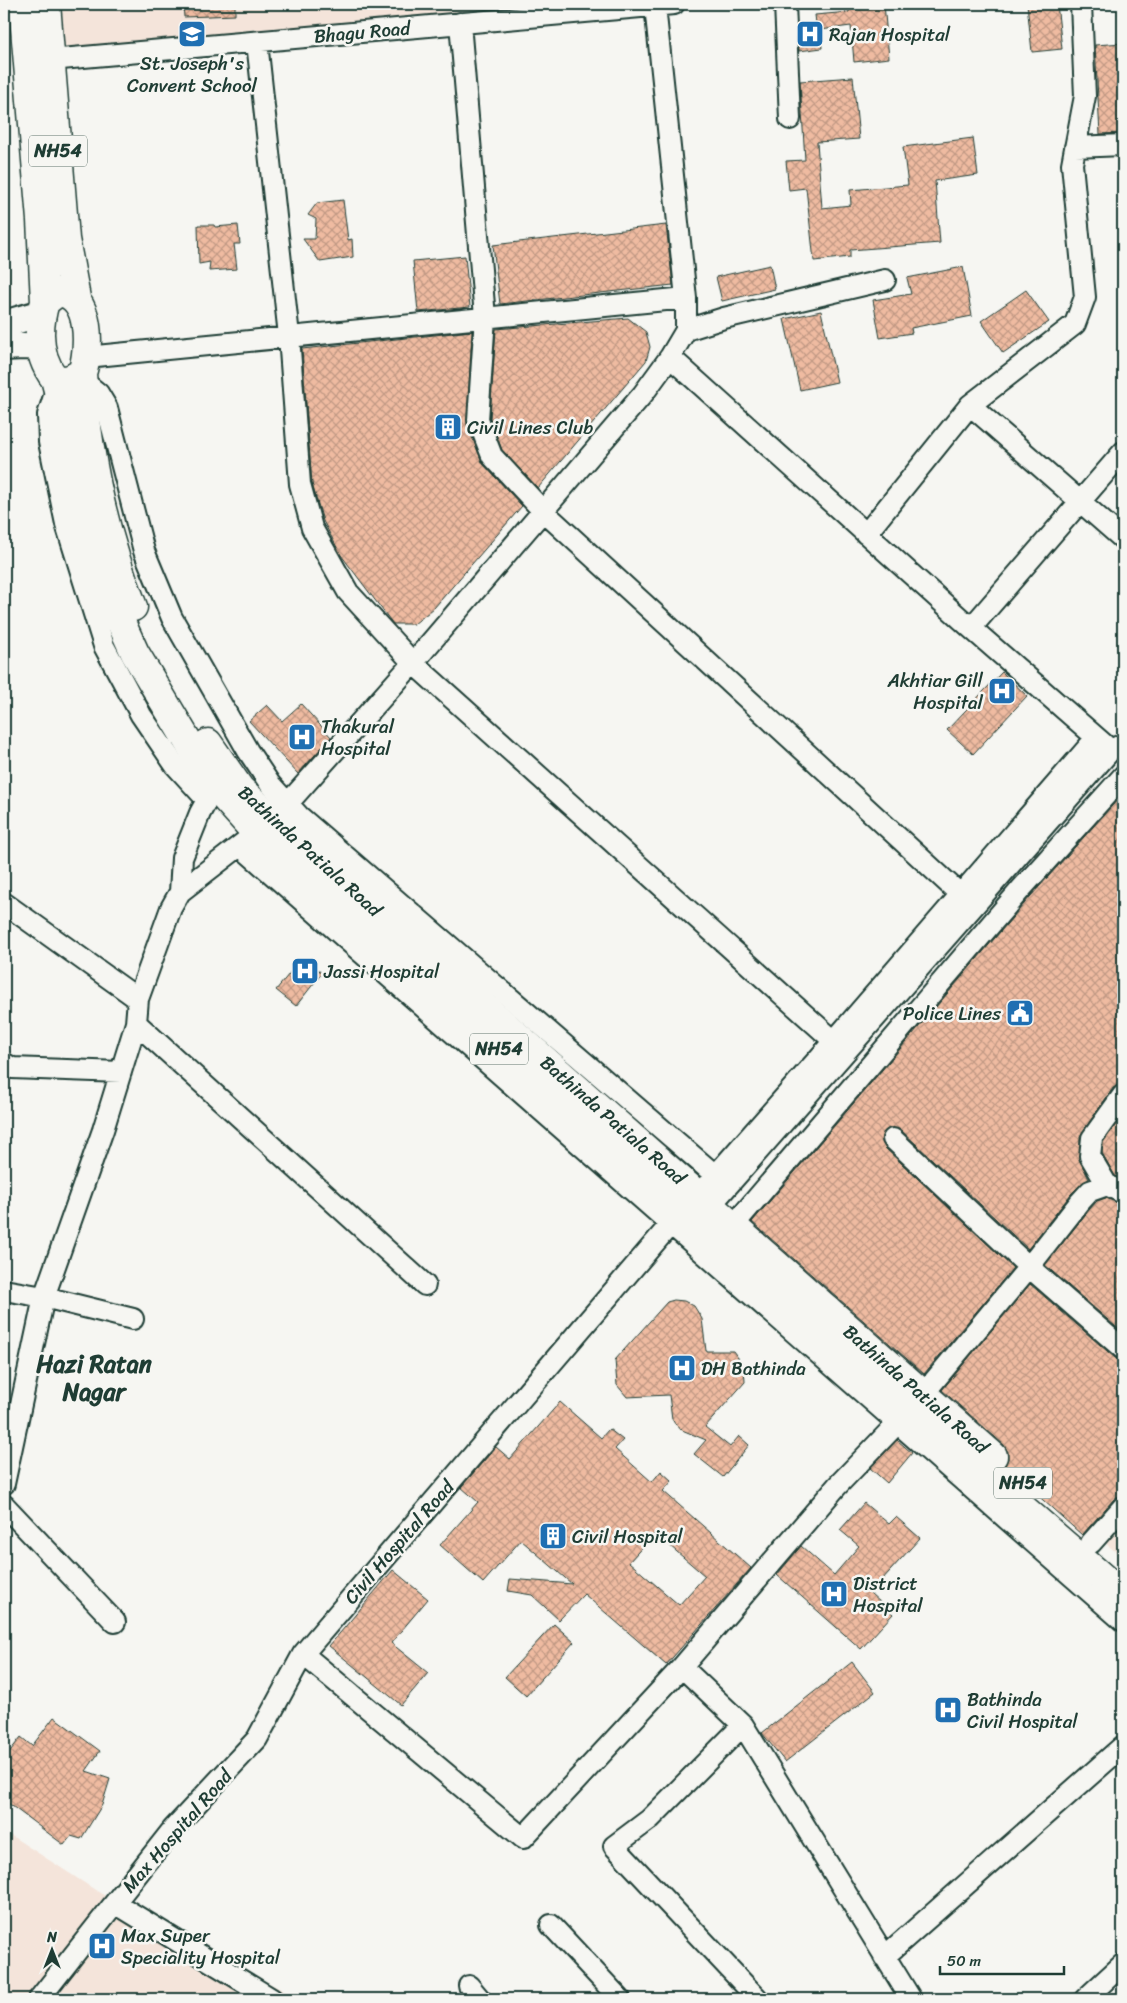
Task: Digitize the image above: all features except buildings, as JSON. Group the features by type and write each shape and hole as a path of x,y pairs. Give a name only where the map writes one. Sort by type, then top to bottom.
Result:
{"highway":[{"name":"NH54","path":"23,4 41,220 44,307 41,347 44,360 73,376"},
{"name":"NH54","path":"46,4 55,59 65,239 76,298 81,309 84,326 73,376 71,439 84,516 98,572 135,653 216,785 690,1209 910,1409 1123,1595"},
{"path":"44,307 58,292 68,292 76,298"},
{"name":"Bathinda Patiala Road","path":"690,1209 732,1226 910,1409 1091,1543 1123,1571"}],"main road":[{"path":"4,324 44,307"},
{"path":"4,348 41,347"}],"street":[{"path":"56,4 55,59 76,230 85,286 84,326"},
{"path":"785,4 790,119"},
{"path":"866,534 970,405 1074,324 1085,297 1072,164 1085,96 1081,4"},
{"path":"4,1484 44,1297 103,1130 136,1023 138,999 171,908 180,892 264,826 413,663 642,394 670,357 686,330 686,298 664,5"},
{"name":"Bhagu Road","path":"55,59 460,24 592,7 664,5"},
{"path":"460,24 485,317 478,420 492,456 543,511 961,896"},
{"path":"257,42 289,336 300,484 312,528 348,592 413,663 834,1042"},
{"path":"1075,147 1123,145"},
{"path":"686,330 724,318 885,280"},
{"path":"73,376 289,336 686,298"},
{"path":"670,357 971,628 1113,747"},
{"path":"73,376 98,393 107,408 144,551 172,618 248,751 270,784 264,826"},
{"path":"970,405 1123,539"},
{"path":"971,628 1123,452"},
{"path":"722,1180 1113,747"},
{"path":"722,1180 834,1042 961,896 1113,747"},
{"path":"732,1226 1021,889 1123,776"},
{"path":"180,892 182,858 200,813 216,785"},
{"path":"264,826 722,1180 751,1205"},
{"path":"4,903 138,999"},
{"path":"136,1023 426,1285"},
{"path":"4,1063 12,1068 120,1072"},
{"path":"1115,1189 1090,1156 1092,1138 1123,1095"},
{"path":"893,1139 1028,1267 1123,1349"},
{"name":"Civil Hospital Road","path":"303,1654 690,1209 722,1180"},
{"path":"303,1654 523,1838 682,1667 837,1486 910,1409 1090,1191 1115,1189"},
{"path":"4,1290 44,1297 132,1320"},
{"path":"910,1409 1123,1621"},
{"path":"4,1504 115,1622"},
{"path":"1091,1543 1123,1507"},
{"name":"Max Hospital Road","path":"39,1999 174,1829 257,1739 303,1654"},
{"path":"682,1667 743,1725 911,1999"},
{"path":"743,1725 650,1819 614,1846 758,1999"},
{"path":"884,1957 1123,1746"},
{"path":"115,1903 272,1999"},
{"path":"551,1925 620,1999"},
{"path":"1085,1999 1123,1964"}],"shaded area":[{"name":"St. Joseph's Convent School","path":"56,4 592,4 60,59"},
{"path":"4,193 12,303 4,307"},
{"path":"1123,1521 1123,1558 1104,1542"},
{"name":"Max Super Speciality Hospital","path":"4,1831 100,1893 299,1999 4,1999"}],"place":[{"name":"St. Joseph's Convent School","path":"192,34"},
{"name":"Rajan Hospital","path":"810,34"},
{"name":"Civil Lines Club","path":"448,427"},
{"name":"Akhtiar Gill Hospital","path":"1002,691"},
{"name":"Thakural Hospital","path":"302,737"},
{"name":"Jassi Hospital","path":"305,971"},
{"name":"Police Lines","path":"1020,1013"},
{"name":"DH Bathinda","path":"682,1368"},
{"name":"Civil Hospital","path":"553,1536"},
{"name":"District Hospital","path":"834,1594"},
{"name":"Bathinda Civil Hospital","path":"948,1710"},
{"name":"Max Super Speciality Hospital","path":"102,1946"}],"district":[{"name":"Hazi Ratan Nagar","path":"94,1378"}]}
